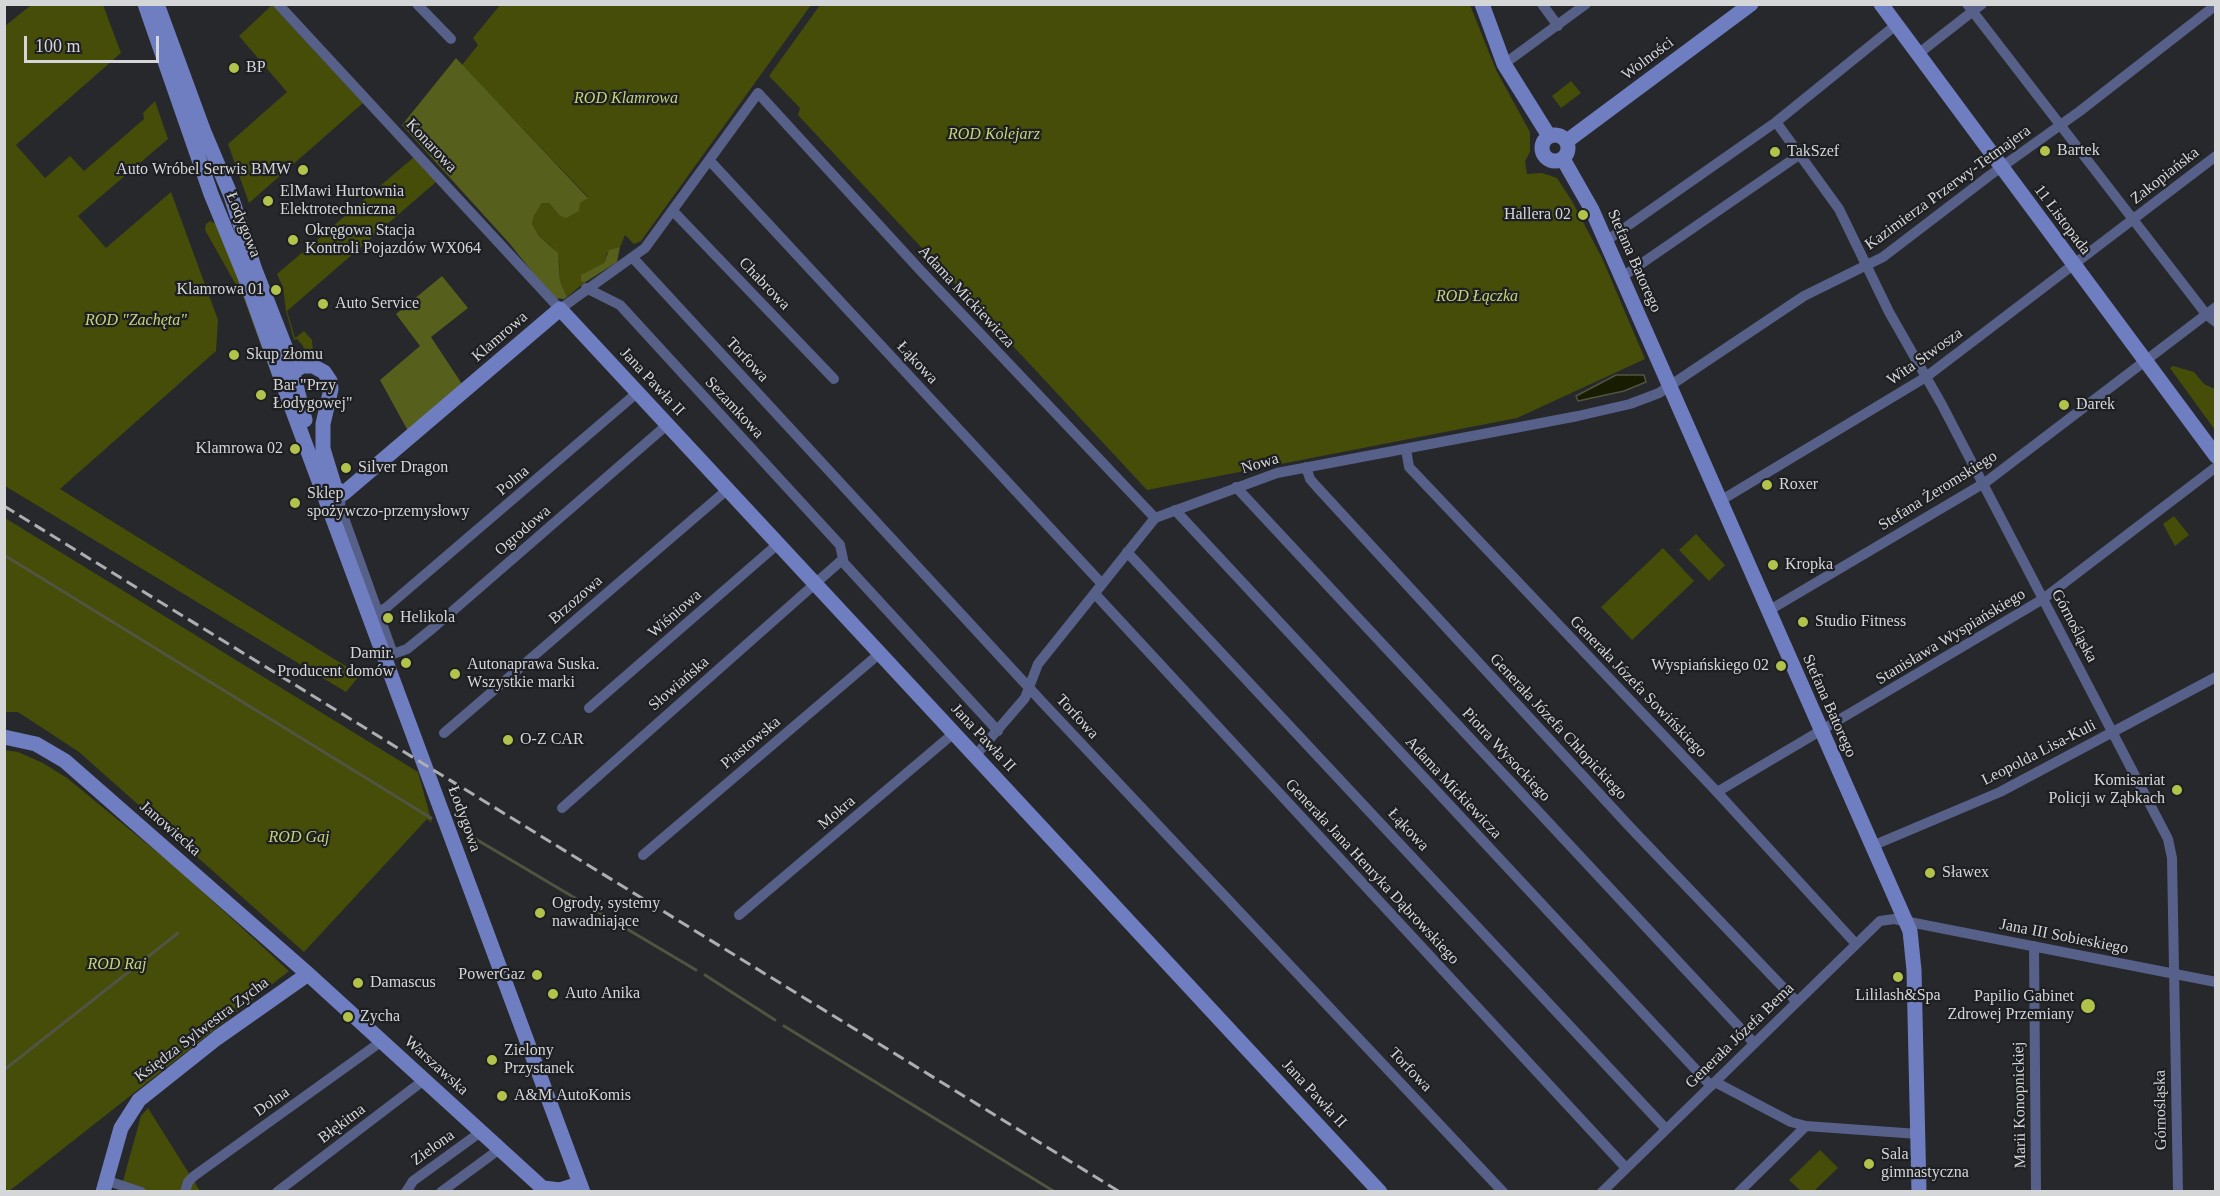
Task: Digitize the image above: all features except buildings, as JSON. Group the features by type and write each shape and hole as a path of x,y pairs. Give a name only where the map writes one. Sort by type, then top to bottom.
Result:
{"street":[{"name":"Łodygowa","path":"144,4 208,185 287,373"},
{"name":"Łodygowa","path":"157,4 204,132 231,196 312,458 581,1187"},
{"name":"Konarowa","path":"278,4 560,309"},
{"path":"417,4 451,39"},
{"path":"1482,4 1504,64 1549,136"},
{"path":"1542,4 1558,26"},
{"path":"1504,64 1586,4"},
{"name":"11 Listopada","path":"1881,4 2216,456"},
{"path":"1918,54 1970,8 1982,4"},
{"name":"Wolności","path":"1567,141 1751,5"},
{"name":"Kazimierza Przerwy-Tetmajera","path":"1670,386 1804,296 1889,252 2216,5"},
{"path":"1970,8 2133,220 2211,311 2216,322"},
{"path":"1606,241 1776,122 1896,25"},
{"name":"Klamrowa","path":"341,493 349,490 586,288 645,248 758,93"},
{"name":"Adama Mickiewicza","path":"758,93 1155,518"},
{"name":"Górnośląska","path":"1776,122 1839,209 2170,846 2178,1191"},
{"path":"1559,135 1567,141 1569,151 1563,159 1551,161 1543,153 1543,144 1549,136 1559,135"},
{"path":"1622,277 1799,154"},
{"name":"Zakopiańska","path":"2133,220 2216,156"},
{"name":"Stefana Batorego","path":"1563,159 1586,196 1906,922 1913,946 1918,1191"},
{"name":"Łąkowa","path":"710,161 1102,584"},
{"name":"Chabrowa","path":"673,211 834,379"},
{"name":"Wita Stwosza","path":"1720,501 1926,378 2133,220"},
{"name":"Torfowa","path":"633,258 1029,687 1503,1191"},
{"name":"Sezamkowa","path":"586,288 620,305 840,544 843,554 842,561 998,730"},
{"name":"Jana Pawła II","path":"560,309 1380,1191"},
{"name":"Stefana Żeromskiego","path":"1767,611 1982,484 2211,311"},
{"path":"287,373 307,366 327,375 331,385 323,424 323,449 335,488 341,493 340,507 378,612"},
{"name":"Nowa","path":"975,756 1025,698 1038,664 1096,595 1102,584 1155,518 1277,473 1406,450 1614,408 1659,393 1670,386"},
{"name":"Polna","path":"378,612 387,607 638,393"},
{"name":"Ogrodowa","path":"378,612 393,654 407,649 668,424"},
{"name":"Generała Józefa Sowińskiego","path":"1406,450 1410,468 1717,792 1856,944"},
{"name":"Generała Józefa Chłopickiego","path":"1306,467 1310,479 1629,826 1797,1002"},
{"name":"Stanisława Wyspiańskiego","path":"1717,792 2043,599 2216,467"},
{"name":"Piotra Wysockiego","path":"1236,487 1754,1043"},
{"name":"Brzozowa","path":"444,733 728,489"},
{"name":"Adama Mickiewicza","path":"1175,510 1713,1084 1791,1122 1806,1126 1918,1134"},
{"name":"Wiśniowa","path":"589,708 779,543"},
{"name":"Łąkowa","path":"1127,552 1666,1128"},
{"path":"816,584 842,561"},
{"name":"Słowiańska","path":"562,808 816,584"},
{"name":"Generała Jana Henryka Dąbrowskiego","path":"1096,595 1626,1168"},
{"name":"Piastowska","path":"643,855 879,654"},
{"name":"Leopolda Lisa-Kuli","path":"1872,846 2000,792 2216,676"},
{"name":"Mokra","path":"740,915 954,733"},
{"name":"Janowiecka","path":"4,737 36,744 65,761 305,971"},
{"name":"Generała Józefa Bema","path":"1602,1191 1880,921 1894,919 1906,922"},
{"name":"Jana III Sobieskiego","path":"1906,922 2174,972 2216,982"},
{"name":"Marii Konopnickiej","path":"2034,946 2036,1191"},
{"name":"Warszawska","path":"305,971 501,1148 543,1190"},
{"name":"Księdza Sylwestra Zycha","path":"104,1186 121,1128 139,1100 305,971"},
{"name":"Dolna","path":"185,1191 188,1182 194,1176 382,1041"},
{"name":"Błękitna","path":"277,1191 424,1080"},
{"path":"1739,1191 1806,1126"},
{"name":"Zielona","path":"406,1191 413,1181 482,1131"},
{"path":"441,1191 501,1148"},
{"path":"104,1186 141,1191"},
{"path":"543,1190 581,1187"}],"green space":[{"name":"ROD \"Zachęta\"","path":"31,5 103,5 121,53 16,145 45,178 70,156 84,171 144,119 143,113 155,101 168,139 78,216 106,248 171,192 218,320 216,351 60,489 360,675 346,692 5,486 5,26"},
{"path":"272,5 363,103 249,203 228,144 287,92 239,36"},
{"name":"ROD Klamrowa","path":"500,5 811,5 641,241 634,244 625,235 620,247 607,253 604,263 581,281 584,283 567,297 560,281 559,261 553,248 539,236 532,224 542,203 549,203 559,215 588,197 462,65 478,45 473,38"},
{"path":"820,5 1470,5 1496,70 1530,132 1530,152 1525,161 1527,174 1542,173 1557,178 1572,201 1602,258 1645,359 1517,418 1147,490 798,115 800,108 769,76"},
{"path":"456,58 588,198 580,203 579,211 566,218 559,215 549,203 542,203 532,224 539,236 558,253 560,281 567,297 564,299 553,298 510,244 402,125"},
{"path":"1571,81 1581,93 1561,108 1552,96"},
{"path":"414,157 436,182 287,311 295,338 304,331 312,340 313,352 307,358 303,346 297,339 294,340 286,311 283,287 277,274"},
{"path":"210,221 220,226 279,395 244,299 205,230 206,224"},
{"path":"620,247 617,262 584,283 581,281 581,275 604,263 609,250"},
{"path":"442,276 468,308 431,337 462,384 408,431 380,380 420,346 396,314"},
{"path":"2173,366 2194,372 2204,384 2215,389 2215,430 2170,368"},
{"path":"2174,516 2189,535 2175,546 2163,524"},
{"name":"ROD Gaj","path":"5,518 418,772 432,823 427,819 304,952 79,752 18,712 5,712"},
{"path":"1696,534 1725,565 1709,581 1679,550"},
{"path":"1663,548 1694,581 1632,640 1601,607"},
{"name":"ROD Raj","path":"4,750 18,752 43,763 67,778 179,870 289,971 8,1192 4,1191"},
{"path":"148,1108 200,1191 120,1192 141,1116"},
{"path":"1820,1150 1838,1168 1814,1191 1801,1191 1789,1180"}],"shaded area":[{"path":"1616,375 1644,375 1646,382 1624,391 1578,401 1576,396"}],"waterway":[{"path":"4,555 431,818"},
{"path":"454,816 456,811 462,809 467,820"},
{"path":"472,832 474,838 696,970"},
{"path":"4,1070 178,933"},
{"path":"705,975 775,1020"},
{"path":"784,1026 1055,1192"}],"railway":[{"path":"4,506 1120,1192"}],"place":[{"name":"BP","path":"234,68"},
{"name":"Bartek","path":"2045,151"},
{"name":"TakSzef","path":"1775,152"},
{"name":"Auto Wróbel Serwis BMW","path":"303,170"},
{"name":"ElMawi Hurtownia Elektrotechniczna","path":"268,201"},
{"name":"Hallera 02","path":"1583,215"},
{"name":"Okręgowa Stacja Kontroli Pojazdów WX064","path":"293,240"},
{"name":"Klamrowa 01","path":"276,290"},
{"name":"Auto Service","path":"323,304"},
{"name":"Skup złomu","path":"234,355"},
{"name":"Bar \"Przy Łodygowej\"","path":"261,395"},
{"name":"Darek","path":"2064,405"},
{"name":"Klamrowa 02","path":"295,449"},
{"name":"Silver Dragon","path":"346,468"},
{"name":"Roxer","path":"1767,485"},
{"name":"Sklep spożywczo-przemysłowy","path":"295,503"},
{"name":"Kropka","path":"1773,565"},
{"name":"Helikola","path":"388,618"},
{"name":"Studio Fitness","path":"1803,622"},
{"name":"Damir. Producent domów","path":"406,663"},
{"name":"Wyspiańskiego 02","path":"1781,666"},
{"name":"Autonaprawa Suska. Wszystkie marki","path":"455,674"},
{"name":"O-Z CAR","path":"508,740"},
{"name":"Komisariat Policji w Ząbkach","path":"2177,790"},
{"name":"Sławex","path":"1930,873"},
{"name":"Ogrody, systemy nawadniające","path":"540,913"},
{"name":"PowerGaz","path":"537,975"},
{"name":"Lililash&Spa","path":"1898,977"},
{"name":"Damascus","path":"358,983"},
{"name":"Auto Anika","path":"553,994"},
{"name":"Papilio Gabinet Zdrowej Przemiany","path":"2088,1006"},
{"name":"Zycha","path":"348,1017"},
{"name":"Zielony Przystanek","path":"492,1060"},
{"name":"A&M AutoKomis","path":"502,1096"},
{"name":"Sala gimnastyczna","path":"1869,1164"}],"park label":[{"name":"ROD Kolejarz","path":"994,135"},
{"name":"ROD Łączka","path":"1477,297"}]}
